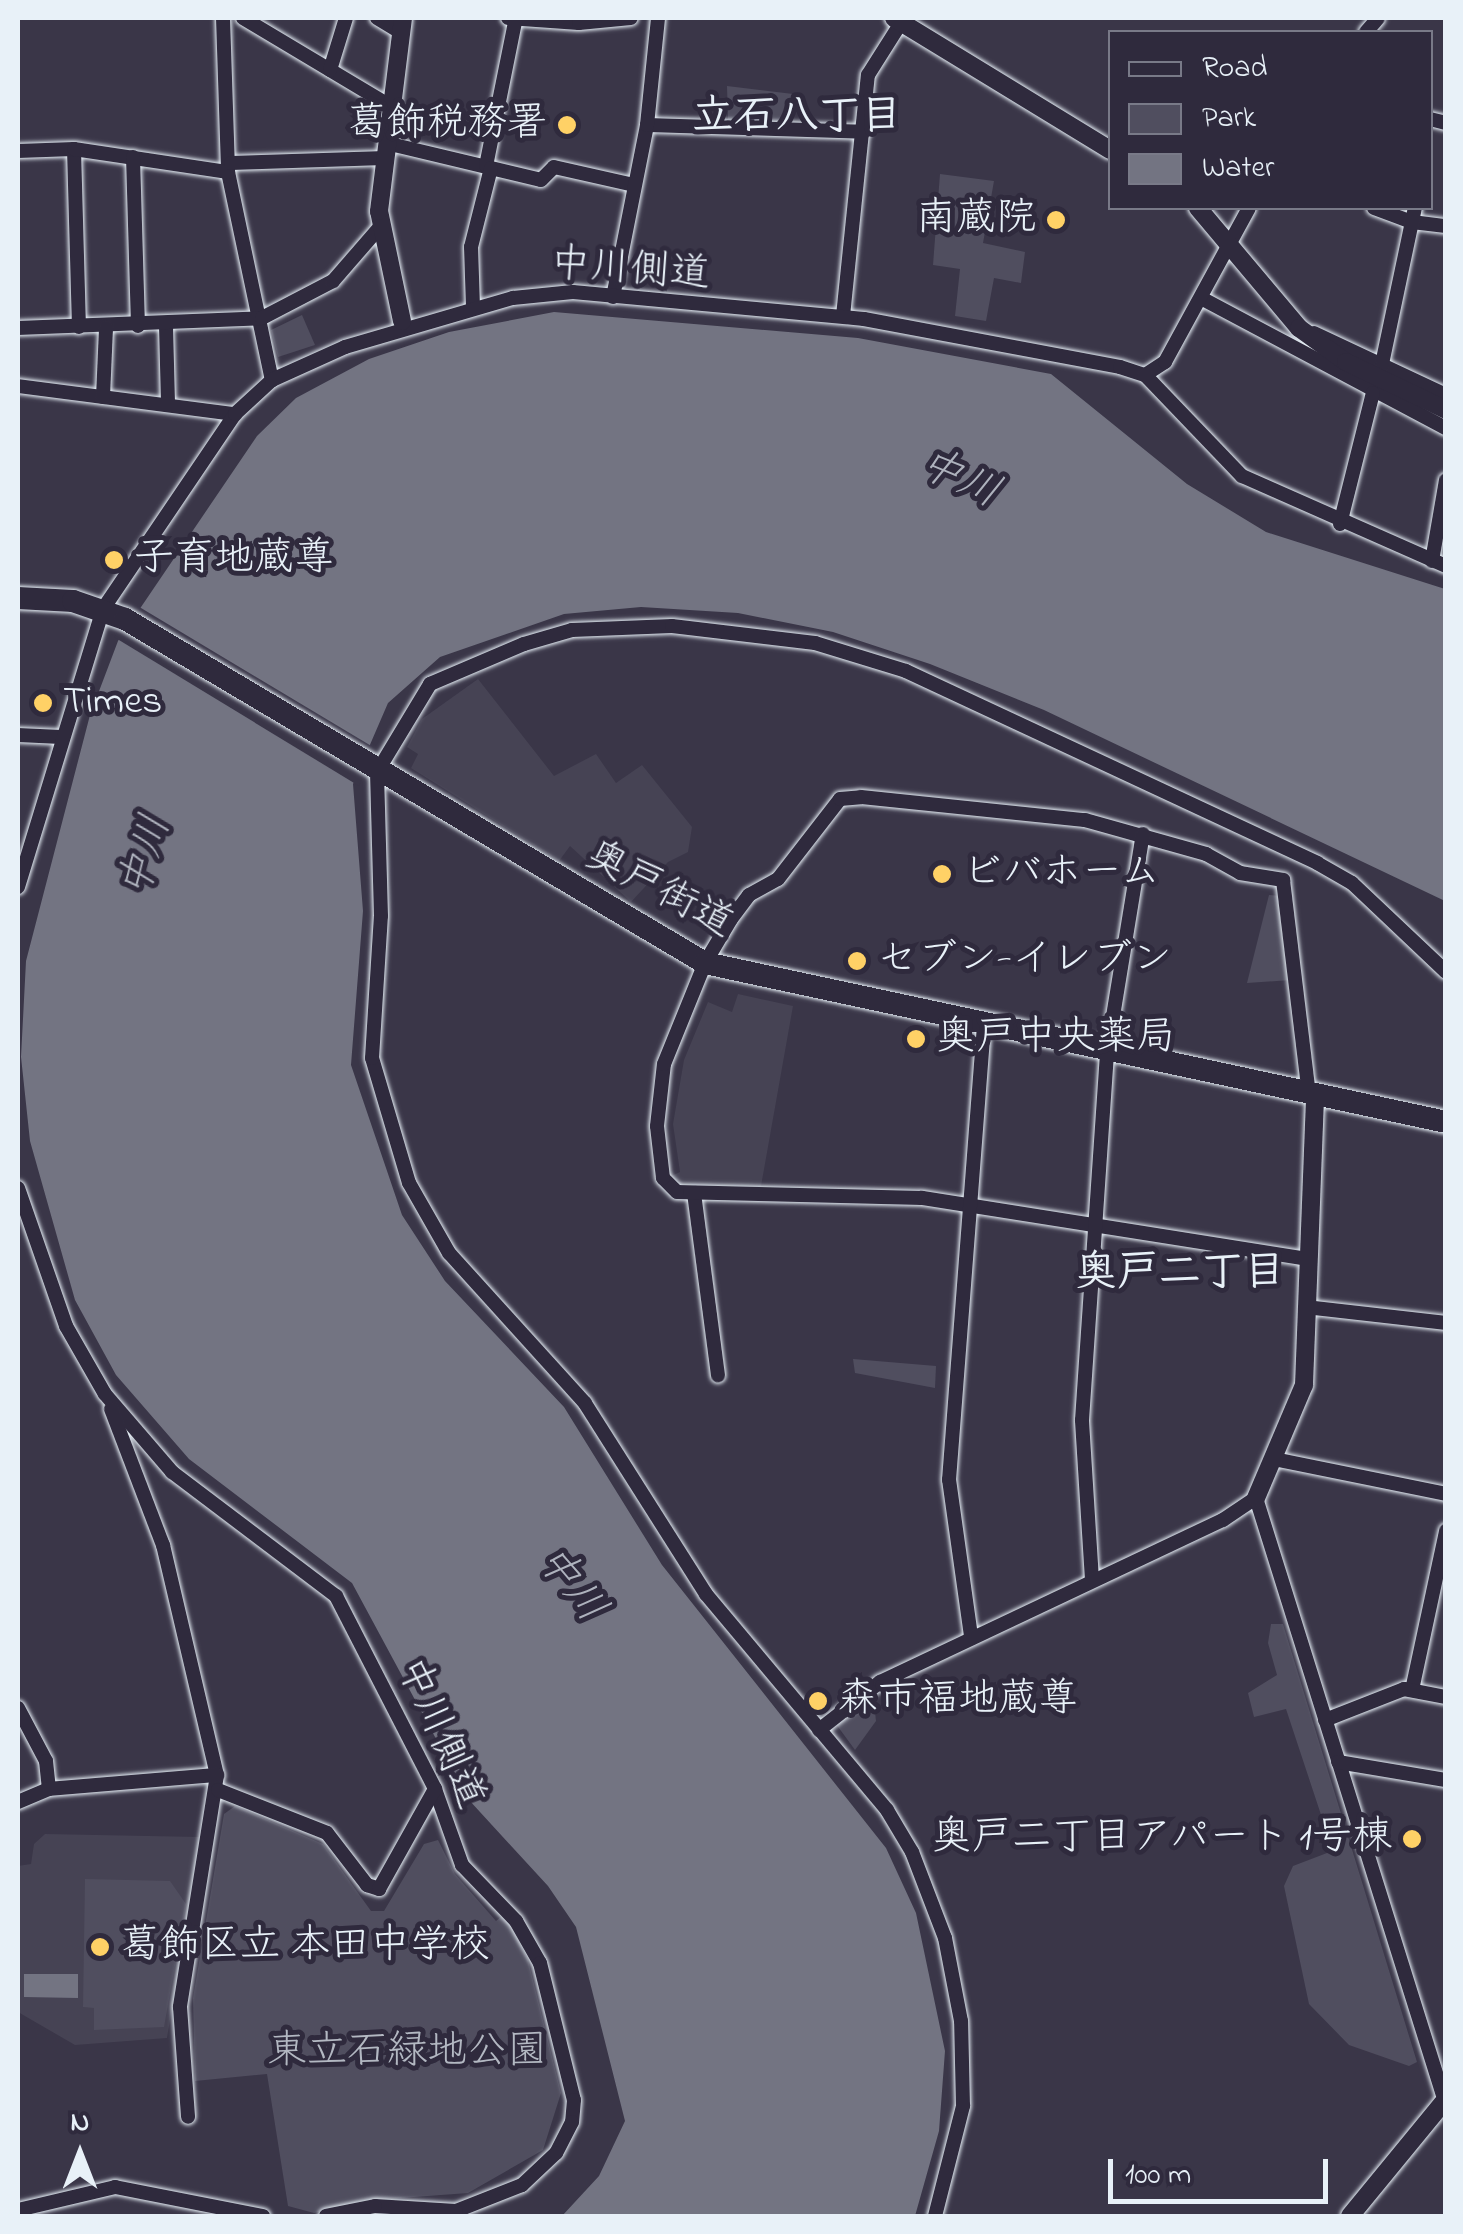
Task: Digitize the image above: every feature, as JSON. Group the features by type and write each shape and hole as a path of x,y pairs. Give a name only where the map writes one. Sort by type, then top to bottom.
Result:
{"main road":[{"name":"奥戸街道","path":"18,598 114,614 705,963 1108,1053 1446,1122"}],"street":[{"path":"223,18 230,168 272,380"},
{"path":"243,18 392,108"},
{"path":"330,70 346,18"},
{"path":"377,18 402,25 380,227 403,324"},
{"path":"474,307 471,247 511,20 631,18"},
{"path":"613,297 647,126 658,18"},
{"path":"843,316 869,70 900,19 1108,149"},
{"path":"647,126 864,132"},
{"path":"18,151 74,149 230,168 386,150 541,180 554,167 634,185"},
{"path":"74,149 79,327"},
{"path":"133,157 138,326"},
{"path":"1200,210 1299,328 1346,362 1446,410"},
{"path":"1248,210 1165,362 1144,375 1226,465 1340,524 1439,564 1446,480"},
{"path":"1385,210 1446,226"},
{"path":"1382,364 1413,215"},
{"path":"18,328 166,326 262,318 333,281 380,227"},
{"name":"中川側道","path":"18,887 60,737 114,614 234,414 272,380 403,324 548,292 843,316 1041,349 1144,375"},
{"path":"1201,298 1373,393 1446,428"},
{"path":"166,326 168,405"},
{"path":"104,397 106,328"},
{"path":"1299,328 1446,396"},
{"path":"18,386 234,414"},
{"path":"1340,524 1373,393"},
{"path":"935,2216 963,2106 961,2020 944,1938 900,1830 706,1594 586,1402 449,1254 422,1214 372,1058 381,916 374,770 430,684 572,630 672,626 815,643 906,671 1317,863 1352,883 1446,972"},
{"path":"18,735 60,737"},
{"path":"819,1730 880,1682 1256,1498 1304,1385 1308,1259 1312,1096 1283,880 1240,873 1142,834 954,804 840,800 778,879 749,894 705,963 664,1064 657,1126 666,1184 694,1193 970,1205 1308,1259"},
{"path":"1092,1580 1082,1420 1108,1053 1142,834"},
{"path":"971,1636 949,1480 984,1026"},
{"name":"中川側道","path":"18,1188 25,1242 73,1342 105,1394 172,1472 336,1596 435,1788 462,1865 516,1921 536,1952 571,2088 572,2122 544,2166 496,2198 450,2212 376,2206 326,2216"},
{"path":"694,1193 718,1374"},
{"path":"1306,1307 1446,1323"},
{"path":"105,1394 163,1545 218,1782 180,2007 188,2117"},
{"path":"1274,1459 1446,1494"},
{"path":"1256,1498 1445,2102 1350,2216"},
{"path":"1412,1690 1446,1531"},
{"path":"1325,1720 1412,1690 1446,1698"},
{"path":"18,1708 46,1761 49,1789"},
{"path":"1338,1762 1446,1780"},
{"path":"18,1802 49,1789 218,1782 328,1833 372,1888 385,1885 435,1788"},
{"path":"413,1834 429,1820 446,1826"},
{"path":"18,2210 116,2187 262,2216"}],"shaded area":[{"path":"478,679 554,776 596,754 616,783 642,765 692,827 688,852 668,862 631,902 570,846 559,861 411,768 418,754 407,747 422,719"},
{"path":"738,994 793,1006 761,1186 677,1185 669,1177 680,1172 673,1124 684,1060 708,1002 732,1012"},
{"name":"葛飾区立 本田中学校","path":"45,1834 200,1837 167,2038 75,2045 18,2012 18,1866 31,1864 34,1844"}],"green space":[{"path":"727,86 793,94 791,122 728,119"},
{"path":"940,174 994,181 983,243 1025,252 1021,283 994,278 986,321 955,316 960,269 933,265"},
{"path":"302,315 315,345 278,357 271,330"},
{"path":"1269,895 1280,896 1291,980 1247,983"},
{"path":"853,1359 936,1366 935,1388 855,1373"},
{"path":"1271,1624 1283,1624 1417,2062 1409,2066 1349,2045 1309,2004 1284,1886 1293,1866 1327,1853 1331,1845 1286,1709 1254,1717 1248,1693 1277,1675 1268,1643"},
{"path":"873,1695 876,1721 855,1750 836,1724"},
{"name":"東立石緑地公園","path":"235,1806 323,1844 371,1911 384,1911 424,1844 438,1840 455,1874 496,1921 502,1916 510,1925 528,1960 561,2093 543,2150 468,2193 360,2201 314,2213 288,2206 267,2074 195,2081 193,1998 224,1814"},
{"path":"85,1879 170,1881 186,1904 164,2027 94,2030 94,2008 83,2007"}],"water":[{"name":"中川","path":"554,312 858,338 1051,374 1187,484 1266,532 1445,589 1445,901 1044,710 930,664 833,632 738,613 641,607 564,614 440,657 388,703 353,784 363,911 351,1065 402,1215 445,1281 564,1407 662,1565 886,1848 916,1913 945,2051 939,2131 915,2216 562,2216 599,2176 625,2121 576,1927 548,1886 469,1800 352,1583 189,1459 116,1375 75,1300 30,1141 21,1057 26,961 90,715 118,641 257,436 296,398 369,359 449,332"},
{"path":"24,1974 78,1974 78,1998 24,1997"}],"pier":[{"path":"136,605 373,747 359,786 114,637"}],"place":[{"name":"葛飾税務署","path":"567,125"},
{"name":"南蔵院","path":"1056,220"},
{"name":"子育地蔵尊","path":"114,560"},
{"name":"Times","path":"43,703"},
{"name":"ビバホーム","path":"942,874"},
{"name":"セブン-イレブン","path":"857,961"},
{"name":"奥戸中央薬局","path":"916,1039"},
{"name":"森市福地蔵尊","path":"818,1701"},
{"name":"奥戸二丁目アパート 1号棟","path":"1412,1839"},
{"name":"葛飾区立 本田中学校","path":"100,1947"}],"district":[{"name":"立石八丁目","path":"797,118"},
{"name":"奥戸二丁目","path":"1180,1274"}]}
